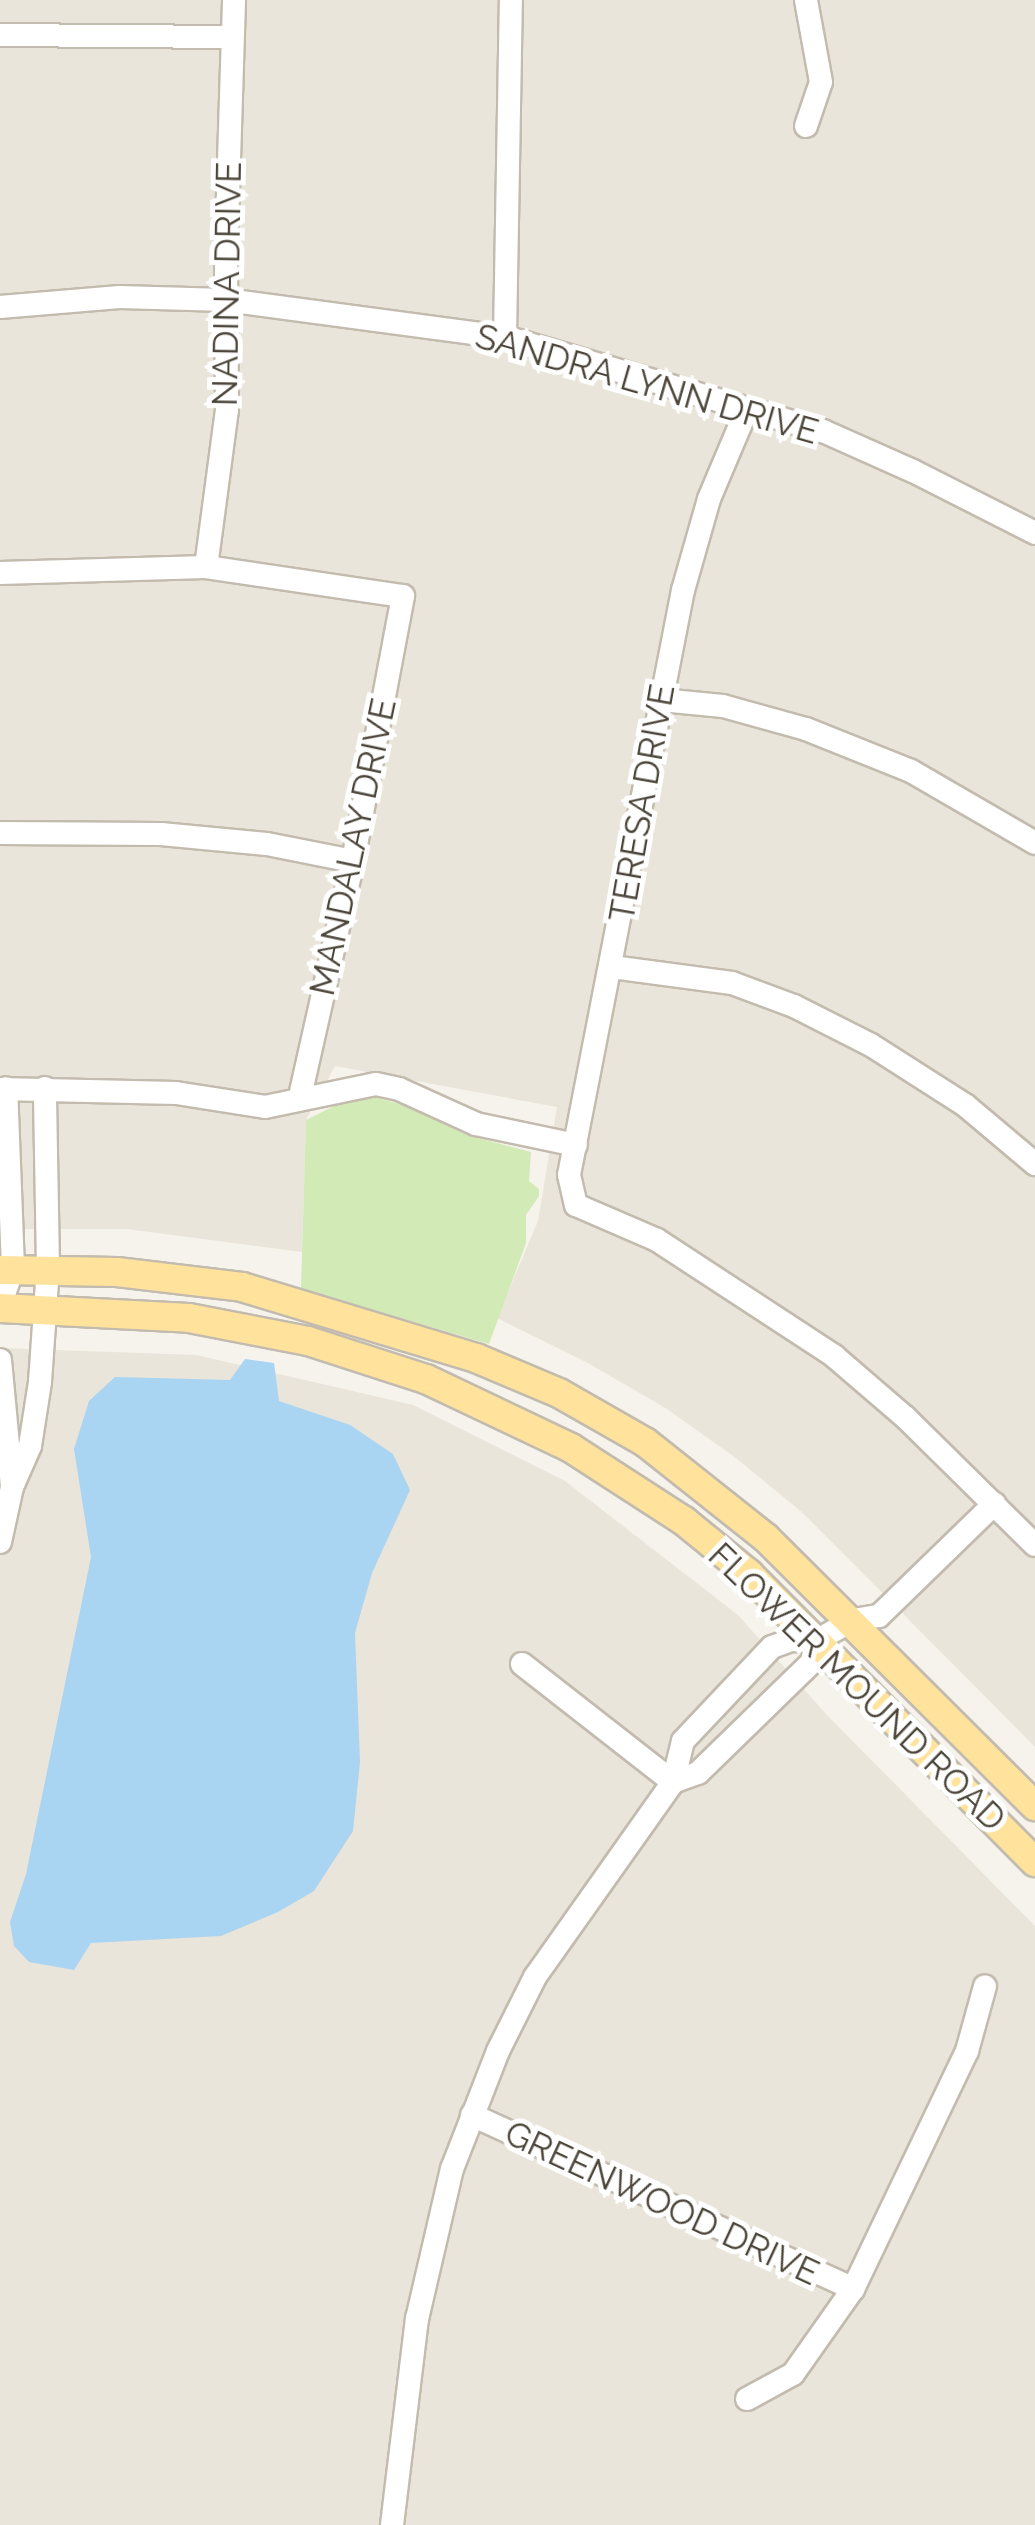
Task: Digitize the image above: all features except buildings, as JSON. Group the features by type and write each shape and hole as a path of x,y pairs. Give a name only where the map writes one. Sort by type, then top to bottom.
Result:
{"main road":[{"name":"FLOWER MOUND ROAD","path":"6,1269 184,1277 242,1287 334,1311 476,1358 559,1393 646,1442 766,1538 853,1620 1035,1806"},
{"name":"FLOWER MOUND ROAD","path":"0,1307 190,1318 308,1341 426,1380 540,1432 628,1482 749,1574 1035,1862"}],"street":[{"name":"NADINA DRIVE","path":"206,567 227,410 234,0"},
{"path":"505,337 511,0"},
{"path":"806,0 821,82 806,126"},
{"path":"0,35 232,37"},
{"name":"SANDRA LYNN DRIVE","path":"0,307 120,297 226,300 505,337 823,431 914,471 1035,533"},
{"name":"TERESA DRIVE","path":"747,409 709,499 683,590 569,1175 576,1204 658,1240 834,1356 905,1417 994,1504"},
{"path":"0,573 206,567"},
{"name":"MANDALAY DRIVE","path":"206,567 403,596 354,860 300,1097"},
{"path":"660,700 723,706 806,728 911,771 1035,843"},
{"path":"0,833 161,834 266,844 354,860"},
{"path":"612,968 732,983 794,1006 871,1046 964,1105 1035,1164"},
{"path":"0,1307 6,1269 3,1089 176,1094 265,1107 376,1084 399,1089 476,1124 576,1144"},
{"path":"0,1542 12,1487 30,1446 45,1309 45,1088"},
{"path":"0,1360 12,1487"},
{"path":"392,2525 418,2319 452,2169 472,2115 534,1977 672,1782 683,1741 772,1646 791,1640 816,1641 853,1620 879,1616 994,1504 1035,1546"},
{"path":"672,1782 698,1772 812,1662 816,1641"},
{"path":"522,1664 672,1782"},
{"path":"747,2399 793,2374 852,2289 966,2050 985,1986"},
{"name":"GREENWOOD DRIVE","path":"472,2115 852,2289"}],"shaded area":[{"path":"0,0 1035,0 1035,1747 804,1514 736,1458 667,1409 588,1363 497,1318 538,1221 557,1107 335,1066 306,1120 302,1252 127,1229 0,1229"},
{"path":"0,1348 196,1355 413,1405 565,1481 738,1615 826,1714 1035,1926 1035,2525 0,2525"}],"green space":[{"path":"360,1093 407,1106 467,1135 531,1152 529,1181 539,1189 539,1196 526,1215 526,1243 489,1344 301,1289 306,1120"}],"water":[{"path":"245,1359 274,1363 279,1401 350,1425 393,1454 410,1490 372,1573 355,1633 360,1762 353,1831 314,1891 278,1912 221,1936 91,1943 74,1970 29,1962 14,1946 10,1922 26,1874 91,1557 74,1449 89,1401 115,1377 230,1380"}]}
